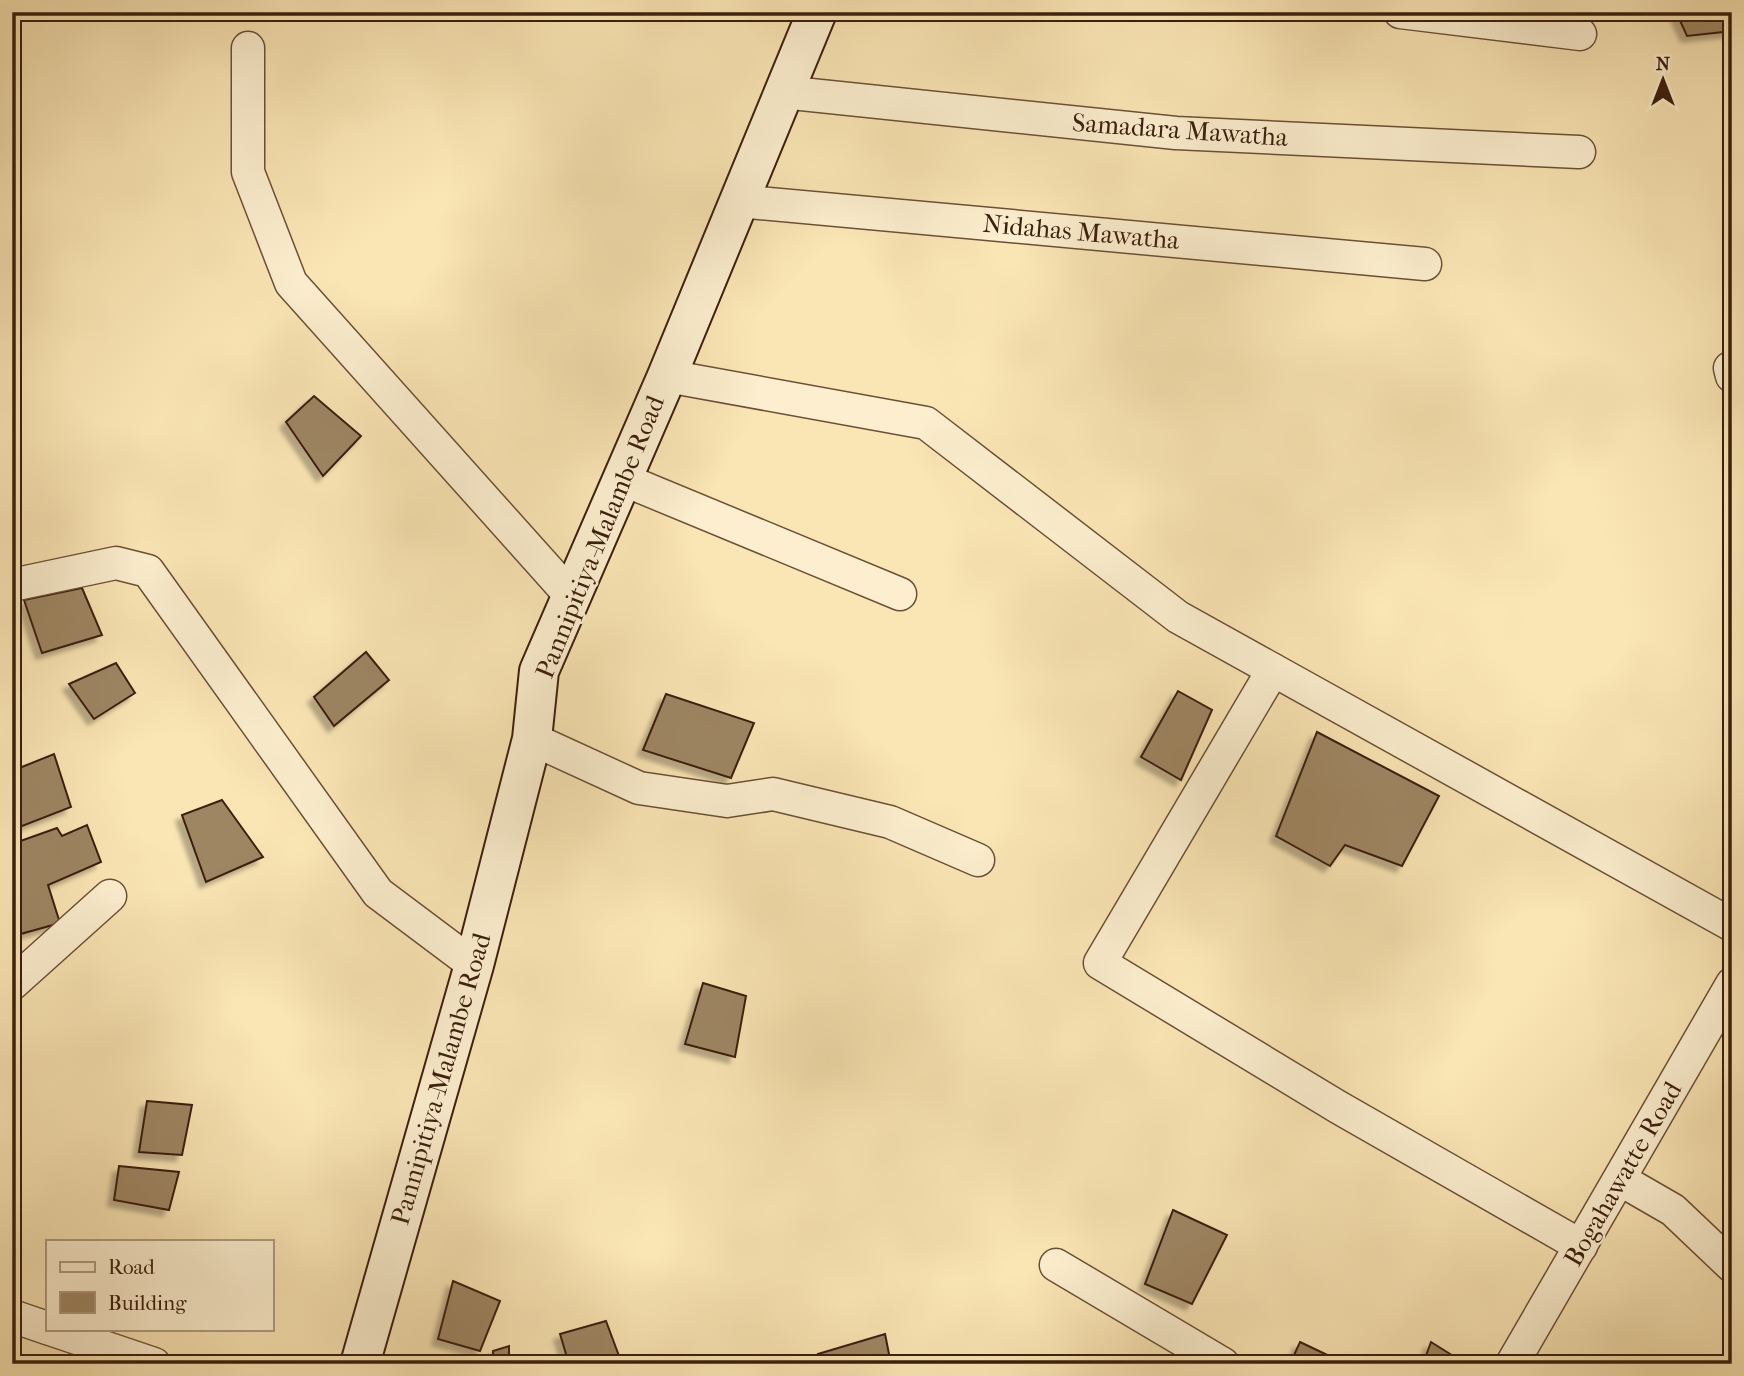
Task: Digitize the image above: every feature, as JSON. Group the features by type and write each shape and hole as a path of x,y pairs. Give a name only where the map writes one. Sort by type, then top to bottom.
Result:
{"street":[{"name":"Pannipitiya-Malambe Road","path":"360,1364 474,965 532,739 539,671 667,376 817,12"},
{"path":"1400,12 1580,34"},
{"path":"248,48 248,172 291,284 572,597"},
{"name":"Samadara Mawatha","path":"782,92 1176,133 1579,152"},
{"name":"Nidahas Mawatha","path":"738,201 1425,264"},
{"path":"667,376 926,423 1178,617 1732,925"},
{"path":"622,479 900,594"},
{"path":"12,585 116,563 148,571 378,893 474,965"},
{"path":"1273,670 1100,963 1338,1107 1581,1246"},
{"path":"532,739 639,788 727,801 773,794 890,821 978,860"},
{"path":"12,984 110,896"},
{"name":"Bogahawatte Road","path":"1512,1364 1621,1180 1732,984"},
{"path":"1621,1180 1673,1210 1732,1266"},
{"path":"1056,1265 1223,1364"},
{"path":"12,1316 46,1327"},
{"path":"55,1330 153,1364"}],"building":[{"path":"1676,12 1732,12 1732,31 1687,36"},
{"path":"314,396 361,436 323,476 286,422"},
{"path":"82,588 102,635 42,653 24,600"},
{"path":"366,652 389,680 334,726 314,697"},
{"path":"116,663 135,693 94,719 69,684"},
{"path":"1178,691 1212,710 1181,780 1141,757"},
{"path":"666,694 754,723 731,778 643,750"},
{"path":"1317,732 1439,796 1402,866 1345,845 1330,866 1276,836"},
{"path":"54,754 71,807 17,828 12,811 12,771"},
{"path":"222,800 263,857 206,882 182,815"},
{"path":"87,825 101,862 48,885 60,923 17,935 12,925 12,844 57,828 62,836"},
{"path":"703,983 746,996 735,1057 685,1044"},
{"path":"147,1101 192,1105 182,1155 139,1152"},
{"path":"119,1166 179,1172 169,1210 114,1200"},
{"path":"1173,1210 1227,1235 1192,1304 1145,1284"},
{"path":"453,1281 500,1301 480,1351 438,1339"},
{"path":"606,1321 622,1364 569,1364 560,1334"},
{"path":"885,1334 891,1364 821,1364 818,1354"},
{"path":"1300,1342 1342,1362 1290,1364"},
{"path":"1431,1342 1466,1364 1423,1364"},
{"path":"509,1346 509,1364 493,1364 493,1351"}]}
